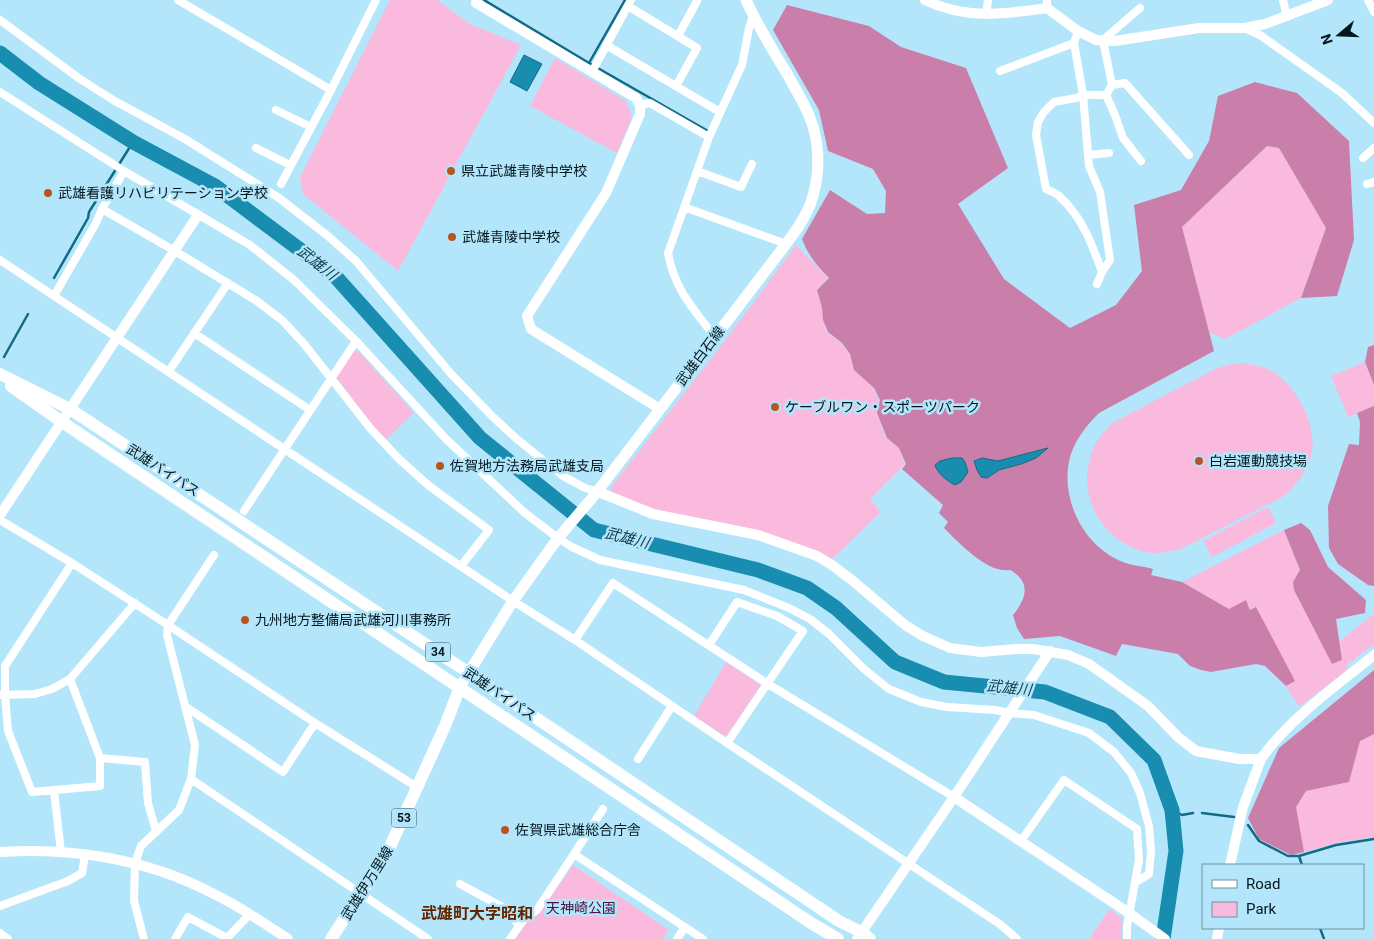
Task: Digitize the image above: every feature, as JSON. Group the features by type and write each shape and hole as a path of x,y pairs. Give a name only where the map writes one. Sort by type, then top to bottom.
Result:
{"main road":[{"name":"武雄白石線","path":"460,687 513,601 558,538 660,409 804,219 814,193 818,164 816,138 812,122 746,0"},
{"name":"武雄バイパス","path":"0,374 70,409 863,937"},
{"name":"武雄バイパス","path":"0,379 838,939"},
{"name":"武雄伊万里線","path":"331,939 388,851 445,726 460,687"}],"street":[{"path":"178,0 331,90"},
{"path":"281,184 376,0"},
{"path":"925,0 957,11 986,15 1016,13 1047,4 1078,31 1096,40 1115,40 1199,28 1244,28 1265,24 1328,0"},
{"path":"986,15 988,0"},
{"path":"1282,0 1286,16"},
{"path":"1368,0 1374,12"},
{"path":"475,1 594,68 636,98 640,105 640,114 606,194 527,316 531,329 660,409"},
{"path":"678,36 697,1"},
{"path":"594,68 629,3 698,48 676,86"},
{"path":"1103,40 1140,8"},
{"path":"715,337 686,301 671,268 668,253 709,136 742,65 753,16"},
{"path":"0,20 80,79 113,100 185,140 279,198 328,236 356,261 452,375 494,418 563,476 594,494 653,514 758,535 816,556 832,565 853,581 909,628 950,648 981,652 1033,649 1068,655 1089,664 1148,706 1178,737 1196,751 1239,759 1261,759"},
{"path":"1244,28 1260,35 1342,93 1374,123"},
{"path":"1078,31 1074,44 1083,95 1089,166 1100,192 1110,260 1102,272 1098,284"},
{"path":"1103,40 1112,84 1106,95"},
{"path":"1000,71 1074,44"},
{"path":"606,45 720,112"},
{"path":"1112,84 1125,83 1189,155"},
{"path":"0,92 124,172 250,245 294,280 356,341 446,439 525,513 572,547 600,560 744,590 790,608 829,634 864,669 889,689 921,702 947,707 1012,710 1034,715 1089,734 1114,752 1130,773 1140,793 1149,826 1151,851 1149,874 1136,882"},
{"path":"1102,272 1091,240 1078,218 1059,195 1046,189 1036,135 1038,122 1044,112 1054,102 1083,95 1106,95"},
{"path":"1106,95 1123,138 1141,161"},
{"path":"640,105 650,103 709,136"},
{"path":"276,110 310,127"},
{"path":"256,148 290,165"},
{"path":"1362,158 1374,148"},
{"path":"1088,155 1109,153"},
{"path":"697,171 742,187 752,164"},
{"path":"54,296 124,172"},
{"path":"684,207 786,244"},
{"path":"102,209 257,301 282,321 305,345 370,428 399,459 428,485 489,530 461,566"},
{"path":"0,515 198,215"},
{"path":"0,260 513,601 575,640 1001,925 1017,939"},
{"path":"169,371 228,283"},
{"path":"194,333 310,410"},
{"path":"244,511 356,341"},
{"path":"0,520 72,563 315,723 417,787"},
{"path":"144,939 134,901 135,863 141,846 179,810 191,779 196,745 167,635 168,625 214,555"},
{"path":"70,679 100,758 100,786 32,792 8,731 3,695 5,666 72,563"},
{"path":"575,640 613,583 768,684 954,797 1165,939"},
{"path":"709,645 736,602 777,616 802,631 727,743"},
{"path":"3,695 35,694 52,689 70,679 135,604"},
{"path":"863,937 908,863 1050,651"},
{"path":"1230,864 1243,807 1261,759 1271,745 1304,713 1374,655"},
{"path":"638,759 672,706"},
{"path":"186,707 283,772 315,723"},
{"path":"100,758 145,762 148,803 156,831"},
{"path":"191,779 428,939"},
{"path":"1021,841 1064,780 1137,829 1139,860 1132,915 1126,927 1127,939"},
{"path":"54,791 61,852"},
{"path":"510,939 525,918 536,910 604,809"},
{"path":"0,852 61,852 135,863 173,875 210,891 288,939"},
{"path":"574,854 703,939"},
{"path":"0,906 82,873 85,855"},
{"path":"460,884 506,910 513,916 519,926"},
{"path":"175,939 188,917 228,938 250,914"},
{"path":"677,939 685,927"},
{"path":"0,933 8,939"}],"green space":[{"path":"390,0 437,0 470,24 521,45 398,271 303,194 300,177"},
{"path":"555,58 626,101 632,117 617,153 530,106"},
{"path":"1267,146 1279,148 1326,228 1301,298 1225,339 1209,332 1182,227"},
{"name":"ケーブルワン・スポーツパーク","path":"796,245 828,278 817,290 827,332 841,343 850,354 854,370 873,388 879,400 877,414 886,438 899,448 905,464 870,499 881,512 830,561 751,530 730,524 656,510 612,492 611,487 730,334"},
{"path":"353,351 358,351 414,413 385,440 336,377"},
{"path":"1365,362 1374,385 1374,406 1348,417 1331,376"},
{"name":"白岩運動競技場","path":"1244,363 1270,370 1280,377 1297,396 1303,407 1312,432 1313,445 1309,462 1301,477 1286,495 1181,549 1154,553 1127,545 1116,538 1098,517 1088,491 1088,466 1093,449 1103,433 1112,423 1215,369 1231,364"},
{"name":"白岩運動競技場","path":"1268,507 1276,523 1212,557 1203,541"},
{"path":"1284,530 1300,570 1293,582 1332,664 1342,660 1339,642 1371,616 1374,616 1374,644 1346,666 1348,669 1299,707 1286,686 1294,682 1246,601 1229,609 1182,582"},
{"path":"726,662 761,685 726,737 694,716"},
{"path":"1374,734 1374,837 1336,843 1304,852 1295,807 1306,791 1349,782 1360,741"},
{"name":"天神崎公園","path":"573,865 669,930 663,939 515,939 526,922 541,911"},
{"path":"1109,909 1122,918 1122,939 1089,939"}],"shaded area":[{"path":"787,5 869,26 901,47 966,68 1008,168 958,204 1004,279 1070,328 1116,305 1142,271 1134,205 1181,190 1209,141 1218,96 1255,82 1297,93 1349,141 1354,240 1337,296 1301,298 1326,228 1279,148 1267,146 1182,227 1214,351 1099,413 1076,442 1071,454 1068,470 1071,502 1085,532 1096,544 1108,554 1123,562 1153,569 1151,575 1182,582 1229,609 1246,600 1250,610 1256,607 1295,681 1286,686 1265,666 1256,664 1211,672 1190,666 1178,654 1122,644 1116,656 1060,636 1024,639 1017,628 1013,615 1024,597 1025,591 1022,580 1010,570 1001,570 993,567 974,556 944,528 948,522 939,513 943,505 902,469 906,464 899,448 887,438 877,413 880,400 874,388 854,370 850,354 842,343 828,332 823,320 817,290 829,278 813,260 802,239 830,190 867,214 885,213 886,191 873,169 828,151 819,110 773,30"},
{"path":"1374,345 1374,385 1365,362 1368,347"},
{"path":"1374,406 1374,586 1368,585 1338,564 1329,548 1328,506 1349,444 1359,445 1360,422 1357,413"},
{"path":"1301,523 1310,530 1328,567 1366,600 1365,613 1336,619 1342,660 1332,664 1294,590 1293,582 1300,570 1284,530"},
{"path":"1374,670 1374,734 1360,741 1349,782 1306,791 1296,807 1304,852 1291,855 1259,839 1248,818 1279,748"}],"water":[{"path":"524,55 542,64 527,91 510,82"},
{"path":"1048,448 1036,458 999,470 987,478 981,477 974,461 982,458 998,461"},
{"path":"962,458 968,472 961,482 955,485 938,471 935,465 940,461"}],"waterway":[{"path":"484,0 708,131"},
{"path":"589,63 625,0"},
{"name":"武雄川","path":"0,53 39,83 133,142 215,186 335,276 480,438 594,530 758,570 807,588 836,608 895,662 944,682 1045,692 1110,717 1154,760 1172,810 1176,851 1163,939"},
{"path":"54,278 88,218 89,212 133,142"},
{"path":"4,357 28,314"},
{"path":"1172,810 1182,815 1193,813"},
{"path":"1202,813 1234,817"},
{"path":"1248,825 1259,841 1288,856 1299,856 1336,845 1374,839"},
{"path":"1299,856 1302,864"},
{"path":"1320,929 1324,939"}],"place":[{"name":"県立武雄青陵中学校","path":"451,171"},
{"name":"武雄看護リハビリテーション学校","path":"48,193"},
{"name":"武雄青陵中学校","path":"452,237"},
{"name":"ケーブルワン・スポーツパーク","path":"775,407"},
{"name":"白岩運動競技場","path":"1199,461"},
{"name":"佐賀地方法務局武雄支局","path":"440,466"},
{"name":"九州地方整備局武雄河川事務所","path":"245,620"},
{"name":"佐賀県武雄総合庁舎","path":"505,830"}],"district":[{"name":"武雄町大字昭和","path":"477,913"}]}
